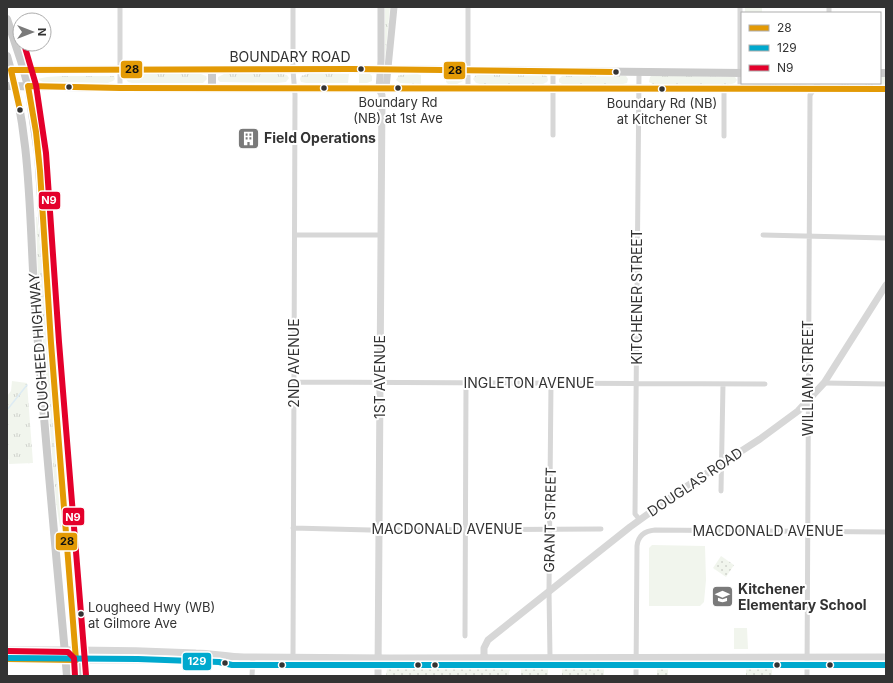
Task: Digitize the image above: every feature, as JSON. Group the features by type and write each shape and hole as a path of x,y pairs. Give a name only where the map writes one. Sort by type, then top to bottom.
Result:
{"main road":[{"path":"381,7 384,70"},
{"path":"382,91 394,7"},
{"name":"LOUGHEED HIGHWAY","path":"7,18 28,86 36,132 78,676"},
{"name":"LOUGHEED HIGHWAY","path":"7,56 11,86 26,149 30,192 32,261 39,366 67,676"},
{"name":"BOUNDARY ROAD","path":"9,70 384,70 741,73"},
{"path":"212,70 212,88"},
{"path":"11,86 120,88 295,88 382,91 468,88 740,89 816,86 886,89"},
{"path":"7,650 76,650"},
{"path":"7,659 76,660"}],"street":[{"path":"120,7 120,88"},
{"name":"2ND AVENUE","path":"293,7 293,70 295,88 293,528 294,657"},
{"path":"468,7 468,88"},
{"path":"740,7 740,89"},
{"path":"553,72 553,134"},
{"name":"KITCHENER STREET","path":"639,73 635,514 640,520"},
{"name":"WILLIAM STREET","path":"807,676 808,236 810,95 816,86"},
{"path":"724,89 724,136"},
{"name":"1ST AVENUE","path":"378,658 382,91"},
{"path":"295,235 381,235"},
{"path":"763,235 886,238"},
{"name":"DOUGLAS ROAD","path":"484,658 484,648 488,640 549,591 681,490 760,439 798,411 824,383 886,285"},
{"name":"INGLETON AVENUE","path":"294,382 765,384"},
{"path":"464,636 466,383"},
{"name":"GRANT STREET","path":"550,658 549,591 551,383"},
{"path":"824,383 886,384"},
{"path":"720,491 722,384"},
{"name":"MACDONALD AVENUE","path":"293,528 379,530 601,529"},
{"name":"MACDONALD AVENUE","path":"636,657 637,546 641,535 650,531 808,530 886,532"},
{"path":"76,650 220,654 232,657 886,657"},
{"path":"76,660 220,660 232,657"},
{"path":"252,657 252,676"},
{"path":"636,657 636,676"},
{"path":"378,658 378,676"}],"green space":[{"path":"385,7 390,7 385,60"},
{"path":"745,7 762,7 762,12 745,12"},
{"path":"132,73 201,74 206,76 207,79 203,83 132,83 128,82 126,76"},
{"path":"310,73 349,74 348,83 301,82 301,76"},
{"path":"224,74 282,74 287,75 289,78 286,82 277,83 220,82 218,77"},
{"path":"359,74 370,74 372,76 372,81 367,83 359,83"},
{"path":"447,74 460,76 463,81 457,84 448,84 446,82"},
{"path":"479,74 544,75 547,76 548,80 543,84 480,84 476,83 473,79"},
{"path":"399,75 421,75 421,84 400,83 396,80"},
{"path":"563,75 626,76 628,79 627,83 623,84 562,84 559,82 559,79"},
{"path":"652,75 735,77 737,80 735,83 729,85 653,84 649,82"},
{"path":"61,76 114,76 115,79 108,83 43,82 37,79"},
{"path":"881,76 886,76 886,86 836,84 881,84"},
{"path":"752,84 807,84 806,85"},
{"path":"36,217 39,234 62,527 60,527 56,502 38,280"},
{"path":"12,381 27,383 33,463 9,464 9,460 7,459 7,396 11,391"},
{"path":"652,545 705,546 706,580 704,602 700,606 649,606 649,548"},
{"path":"721,556 734,565 726,577 713,568"},
{"path":"734,628 747,628 748,649 734,649"},
{"path":"521,660 548,660 548,676 521,676"},
{"path":"562,660 604,660 604,676 562,676"},
{"path":"746,660 772,660 772,676 746,676"},
{"path":"510,661 509,676 386,676 387,669 392,667"},
{"path":"657,662 668,662 668,676 657,676"}],"waterway":[{"path":"7,410 27,385"}],"transit line":[{"name":"N9","path":"26,52 36,85 46,153 59,342 86,675"},
{"name":"28","path":"20,110 11,70 352,69 616,72"},
{"name":"28","path":"7,659 76,660 51,343 40,171 36,132 28,86 120,88 886,89"},
{"name":"N9","path":"7,651 68,652 74,658 75,676"},
{"name":"129","path":"7,658 138,659 219,662 232,665 886,665"}],"place":[{"name":"Boundary Rd (NB) at 1st Ave","path":"398,88"},
{"name":"Boundary Rd (NB) at Kitchener St","path":"662,89"},
{"name":"Field Operations","path":"249,138"},
{"name":"Kitchener Elementary School","path":"722,597"},
{"name":"Lougheed Hwy (WB) at Gilmore Ave","path":"81,614"}]}
